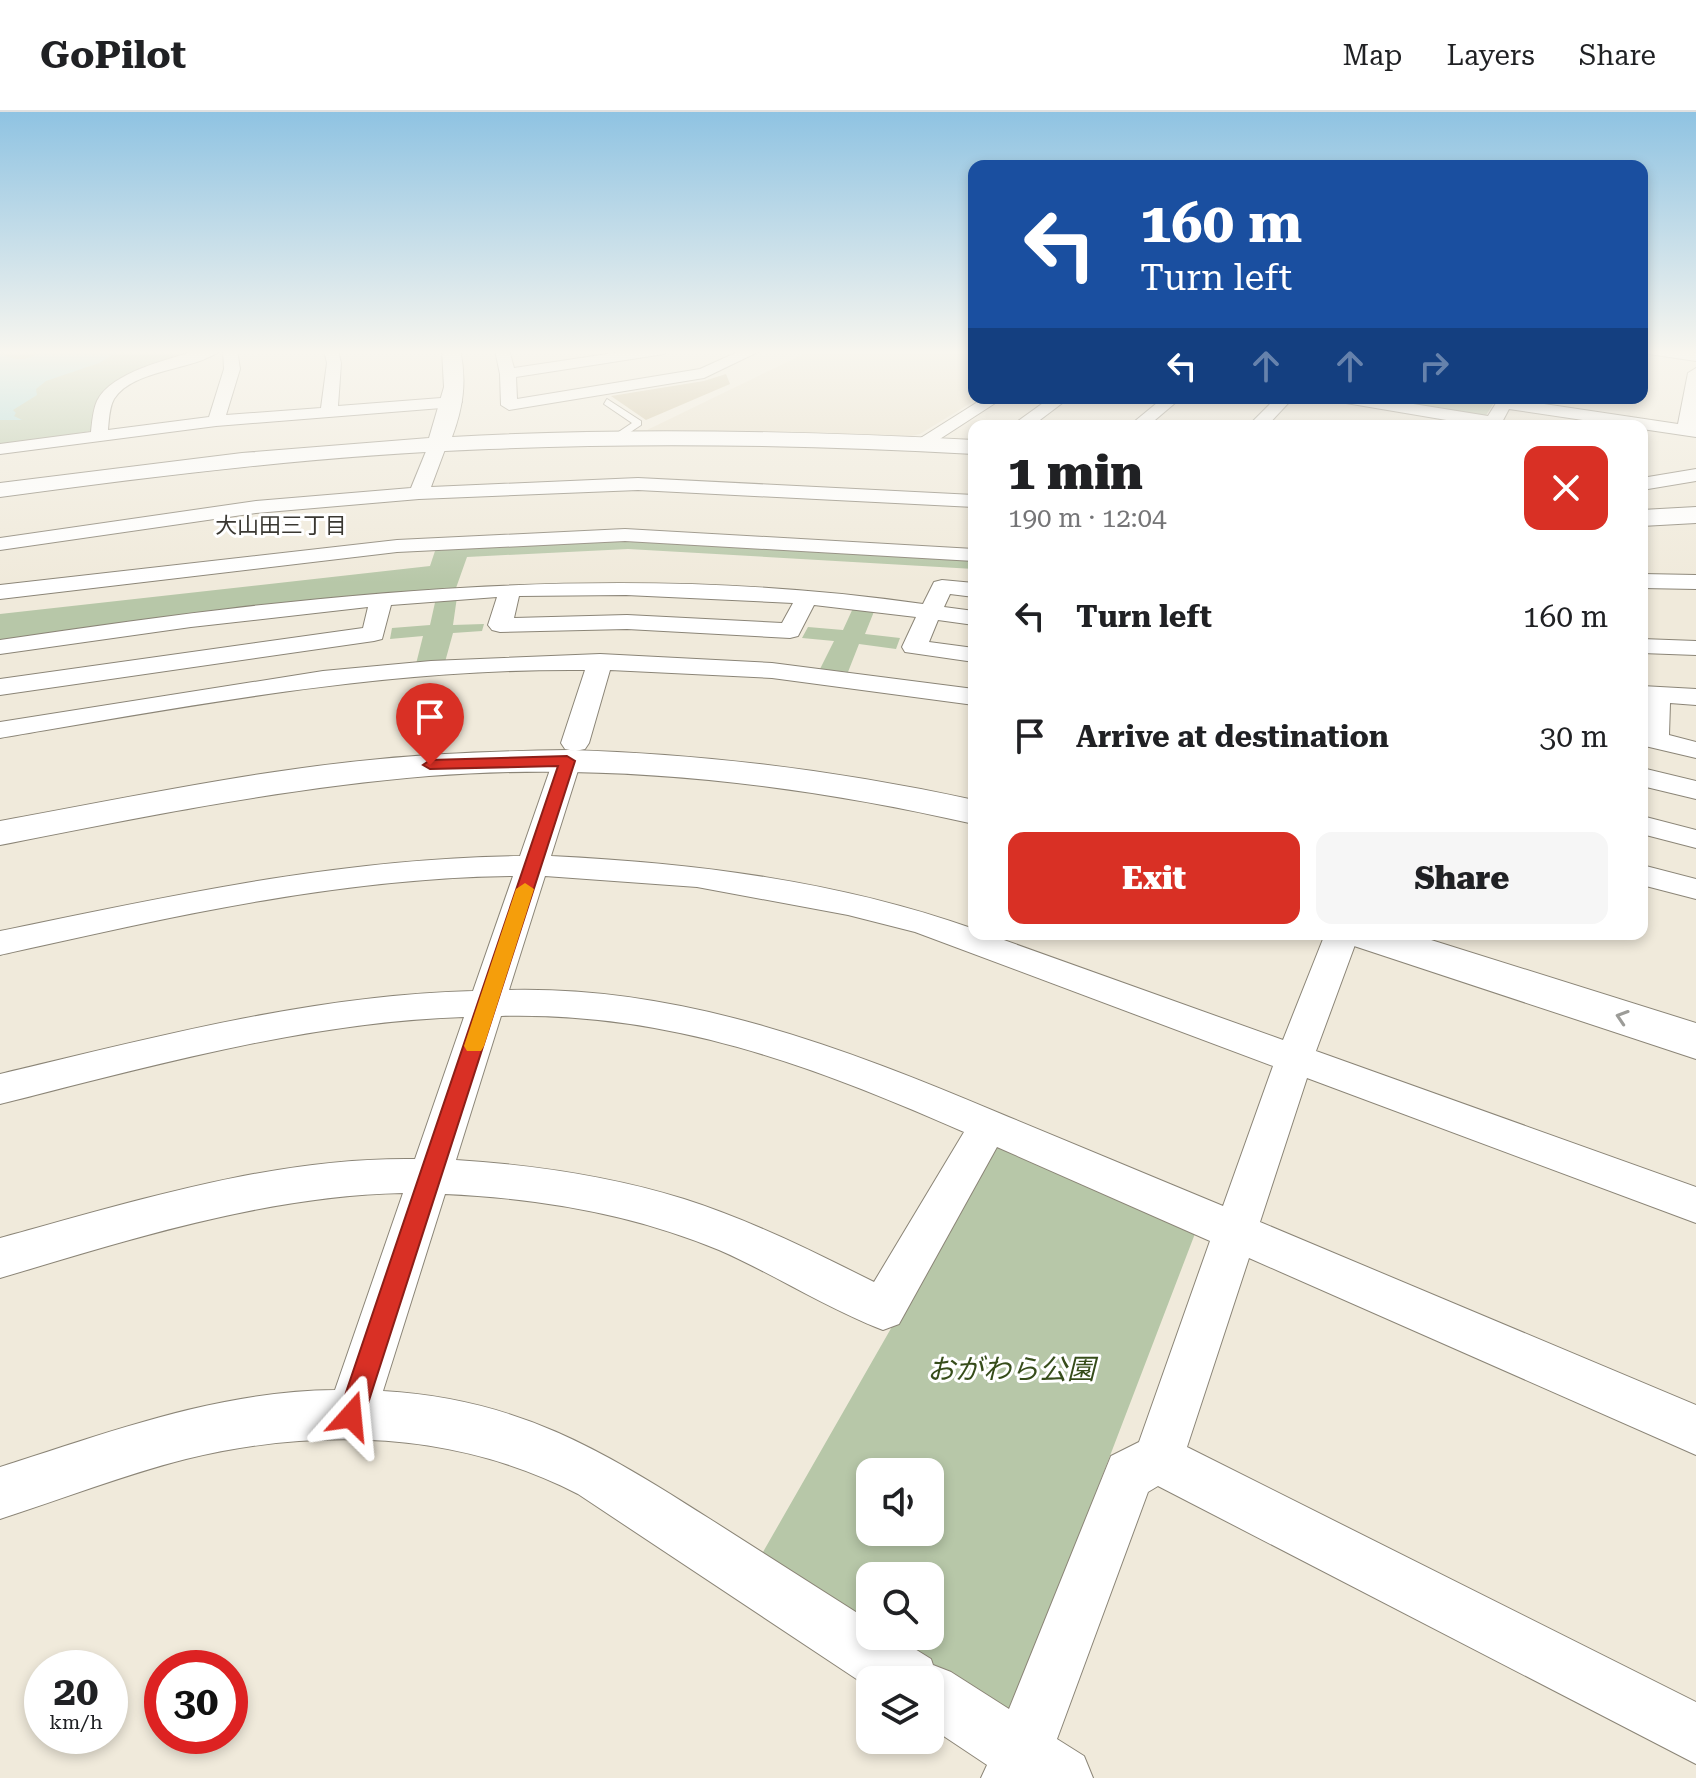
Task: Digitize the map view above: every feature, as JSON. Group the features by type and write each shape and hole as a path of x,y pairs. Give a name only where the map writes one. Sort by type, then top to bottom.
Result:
{"street":[{"path":"99,434 100,428"},
{"path":"0,449 155,428"},
{"path":"419,493 444,428"},
{"path":"920,444 946,428"},
{"path":"0,490 251,460 438,444 617,437 773,437 968,447"},
{"path":"1648,483 1696,475"},
{"path":"0,544 256,507 419,493 638,484 968,501"},
{"path":"897,535 906,496"},
{"path":"1648,518 1696,515"},
{"path":"0,592 318,554 471,542 625,535 897,535 968,553"},
{"path":"1648,581 1696,582"},
{"path":"968,589 942,587 914,647 968,654"},
{"path":"0,647 171,623 381,599 510,590 640,588 807,597 968,617"},
{"path":"510,590 500,625 627,622 790,631 807,597"},
{"path":"0,687 374,634 381,599"},
{"path":"1648,646 1696,648"},
{"path":"351,1416 600,661"},
{"path":"0,730 245,689 475,665 600,661 766,668 900,684 968,696"},
{"path":"1696,697 1650,694 1655,740 1696,750"},
{"path":"0,811 230,771 386,749 513,742 571,752 784,776 910,796 968,810"},
{"path":"0,833 233,790 340,774 651,744 823,760 968,787"},
{"path":"1648,778 1696,790"},
{"path":"1648,827 1696,839"},
{"path":"0,943 313,881 443,868 533,865 652,870 738,881 863,907 1005,952 1696,1205"},
{"path":"1648,877 1696,889"},
{"path":"944,1703 1032,1769 1129,1474 1158,1459 1294,1059 1340,940"},
{"path":"1382,940 1696,1041"},
{"path":"1474,940 1696,1009"},
{"path":"0,1089 267,1025 387,1008 488,1003 611,1008 710,1024 834,1063 988,1126 1696,1430"},
{"path":"0,1258 186,1206 241,1194 346,1179 430,1177 573,1190 687,1219 768,1252 883,1309 988,1126"},
{"path":"0,1493 204,1431 247,1421 351,1416 429,1420 480,1430 547,1452 596,1476 888,1666"},
{"path":"1158,1459 1696,1734"}],"lane":[{"path":"617,437 631,428"}],"shaded area":[{"path":"652,428 930,428 911,436 647,430"}],"green space":[{"path":"0,428 93,428 91,431 0,446"},
{"path":"631,539 968,559 968,569 628,549 467,557 456,588 0,643 0,614 430,566 436,548"},
{"path":"457,597 453,625 484,624 482,631 453,633 445,662 416,664 423,636 390,639 392,628 430,625 436,598"},
{"path":"854,606 875,609 865,634 900,638 896,649 859,644 848,672 820,669 834,641 802,638 808,627 843,630"},
{"name":"おがわら公園","path":"996,1145 1196,1231 1012,1712 944,1671 944,1666 936,1666 909,1650 944,1650 944,1562 856,1562 856,1618 759,1559"}],"slow traffic":[{"path":"474,1046 525,889"}],"district":[{"name":"大山田三丁目","path":"281,525"}],"route":[{"path":"351,1416 567,761 430,765"}]}
